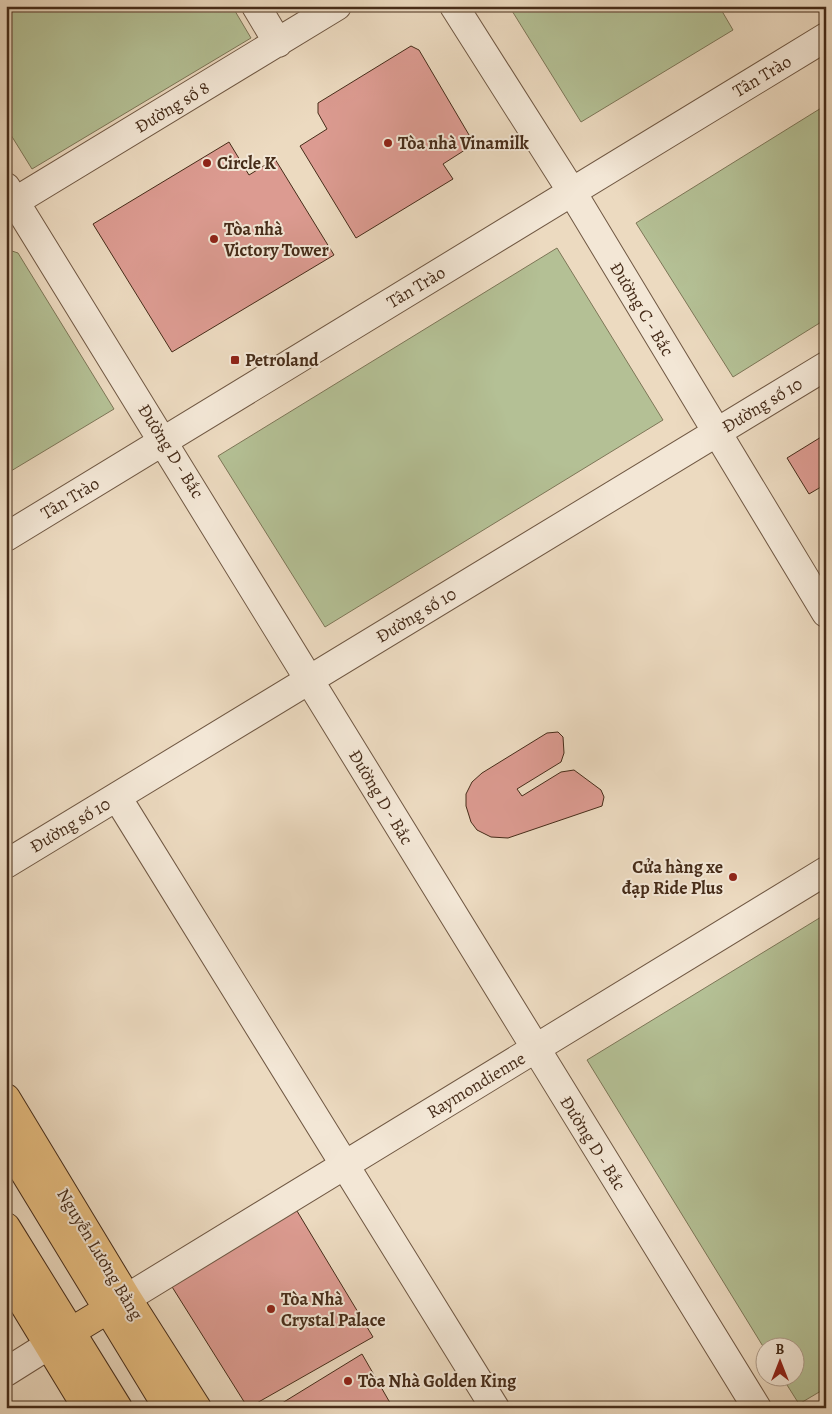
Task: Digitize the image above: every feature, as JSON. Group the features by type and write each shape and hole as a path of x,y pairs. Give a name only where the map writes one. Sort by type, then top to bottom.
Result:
{"main road":[{"name":"Nguyễn Lương Bằng","path":"6,1098 118,1304 168,1408"},
{"name":"Nguyễn Lương Bằng","path":"6,1142 118,1304 196,1408"},
{"path":"6,1227 60,1339 87,1408"},
{"path":"6,1275 118,1408"},
{"path":"60,1339 118,1304"}],"street":[{"path":"256,6 278,43"},
{"name":"Đường số 8","path":"9,198 278,43 337,6"},
{"name":"Đường C - Bắc","path":"454,6 572,192 826,613"},
{"name":"Tân Trào","path":"6,537 826,37"},
{"name":"Đường D - Bắc","path":"9,198 165,440 535,1049 757,1408"},
{"name":"Đường số 10","path":"6,864 826,366"},
{"path":"117,797 495,1408"},
{"name":"Raymondienne","path":"118,1304 826,871"},
{"path":"6,1372 60,1339"}],"green space":[{"path":"6,6 232,6 251,38 32,169 6,127"},
{"path":"509,6 719,6 733,30 581,122"},
{"path":"826,105 826,319 733,377 636,223"},
{"path":"557,248 663,420 325,627 218,456"},
{"path":"6,249 18,253 114,409 6,474"},
{"path":"826,914 826,1388 799,1404 788,1386 804,1386 804,1336 757,1336 587,1060"}],"building":[{"name":"Tòa nhà Vinamilk","path":"411,46 419,50 472,140 468,148 443,164 453,179 356,238 300,146 327,129 318,113 318,103"},
{"name":"Tòa nhà Victory Tower","path":"229,142 249,175 275,159 334,255 172,352 93,224"},
{"path":"826,434 826,484 809,494 787,458"},
{"path":"558,732 563,737 564,753 561,762 517,789 522,796 561,772 574,770 601,790 604,797 602,806 508,838 491,837 477,830 471,822 466,806 466,794 472,782 482,773 547,733"},
{"name":"Tòa Nhà Crystal Palace","path":"294,1206 373,1337 248,1408 169,1282"},
{"name":"Tòa Nhà Golden King","path":"362,1354 393,1408 274,1408"}],"place":[{"name":"Tòa nhà Vinamilk","path":"388,143"},
{"name":"Circle K","path":"207,163"},
{"name":"Tòa nhà Victory Tower","path":"214,239"},
{"name":"Petroland","path":"235,360"},
{"name":"Cửa hàng xe đạp Ride Plus","path":"733,877"},
{"name":"Tòa Nhà Crystal Palace","path":"271,1309"},
{"name":"Tòa Nhà Golden King","path":"348,1381"}]}
